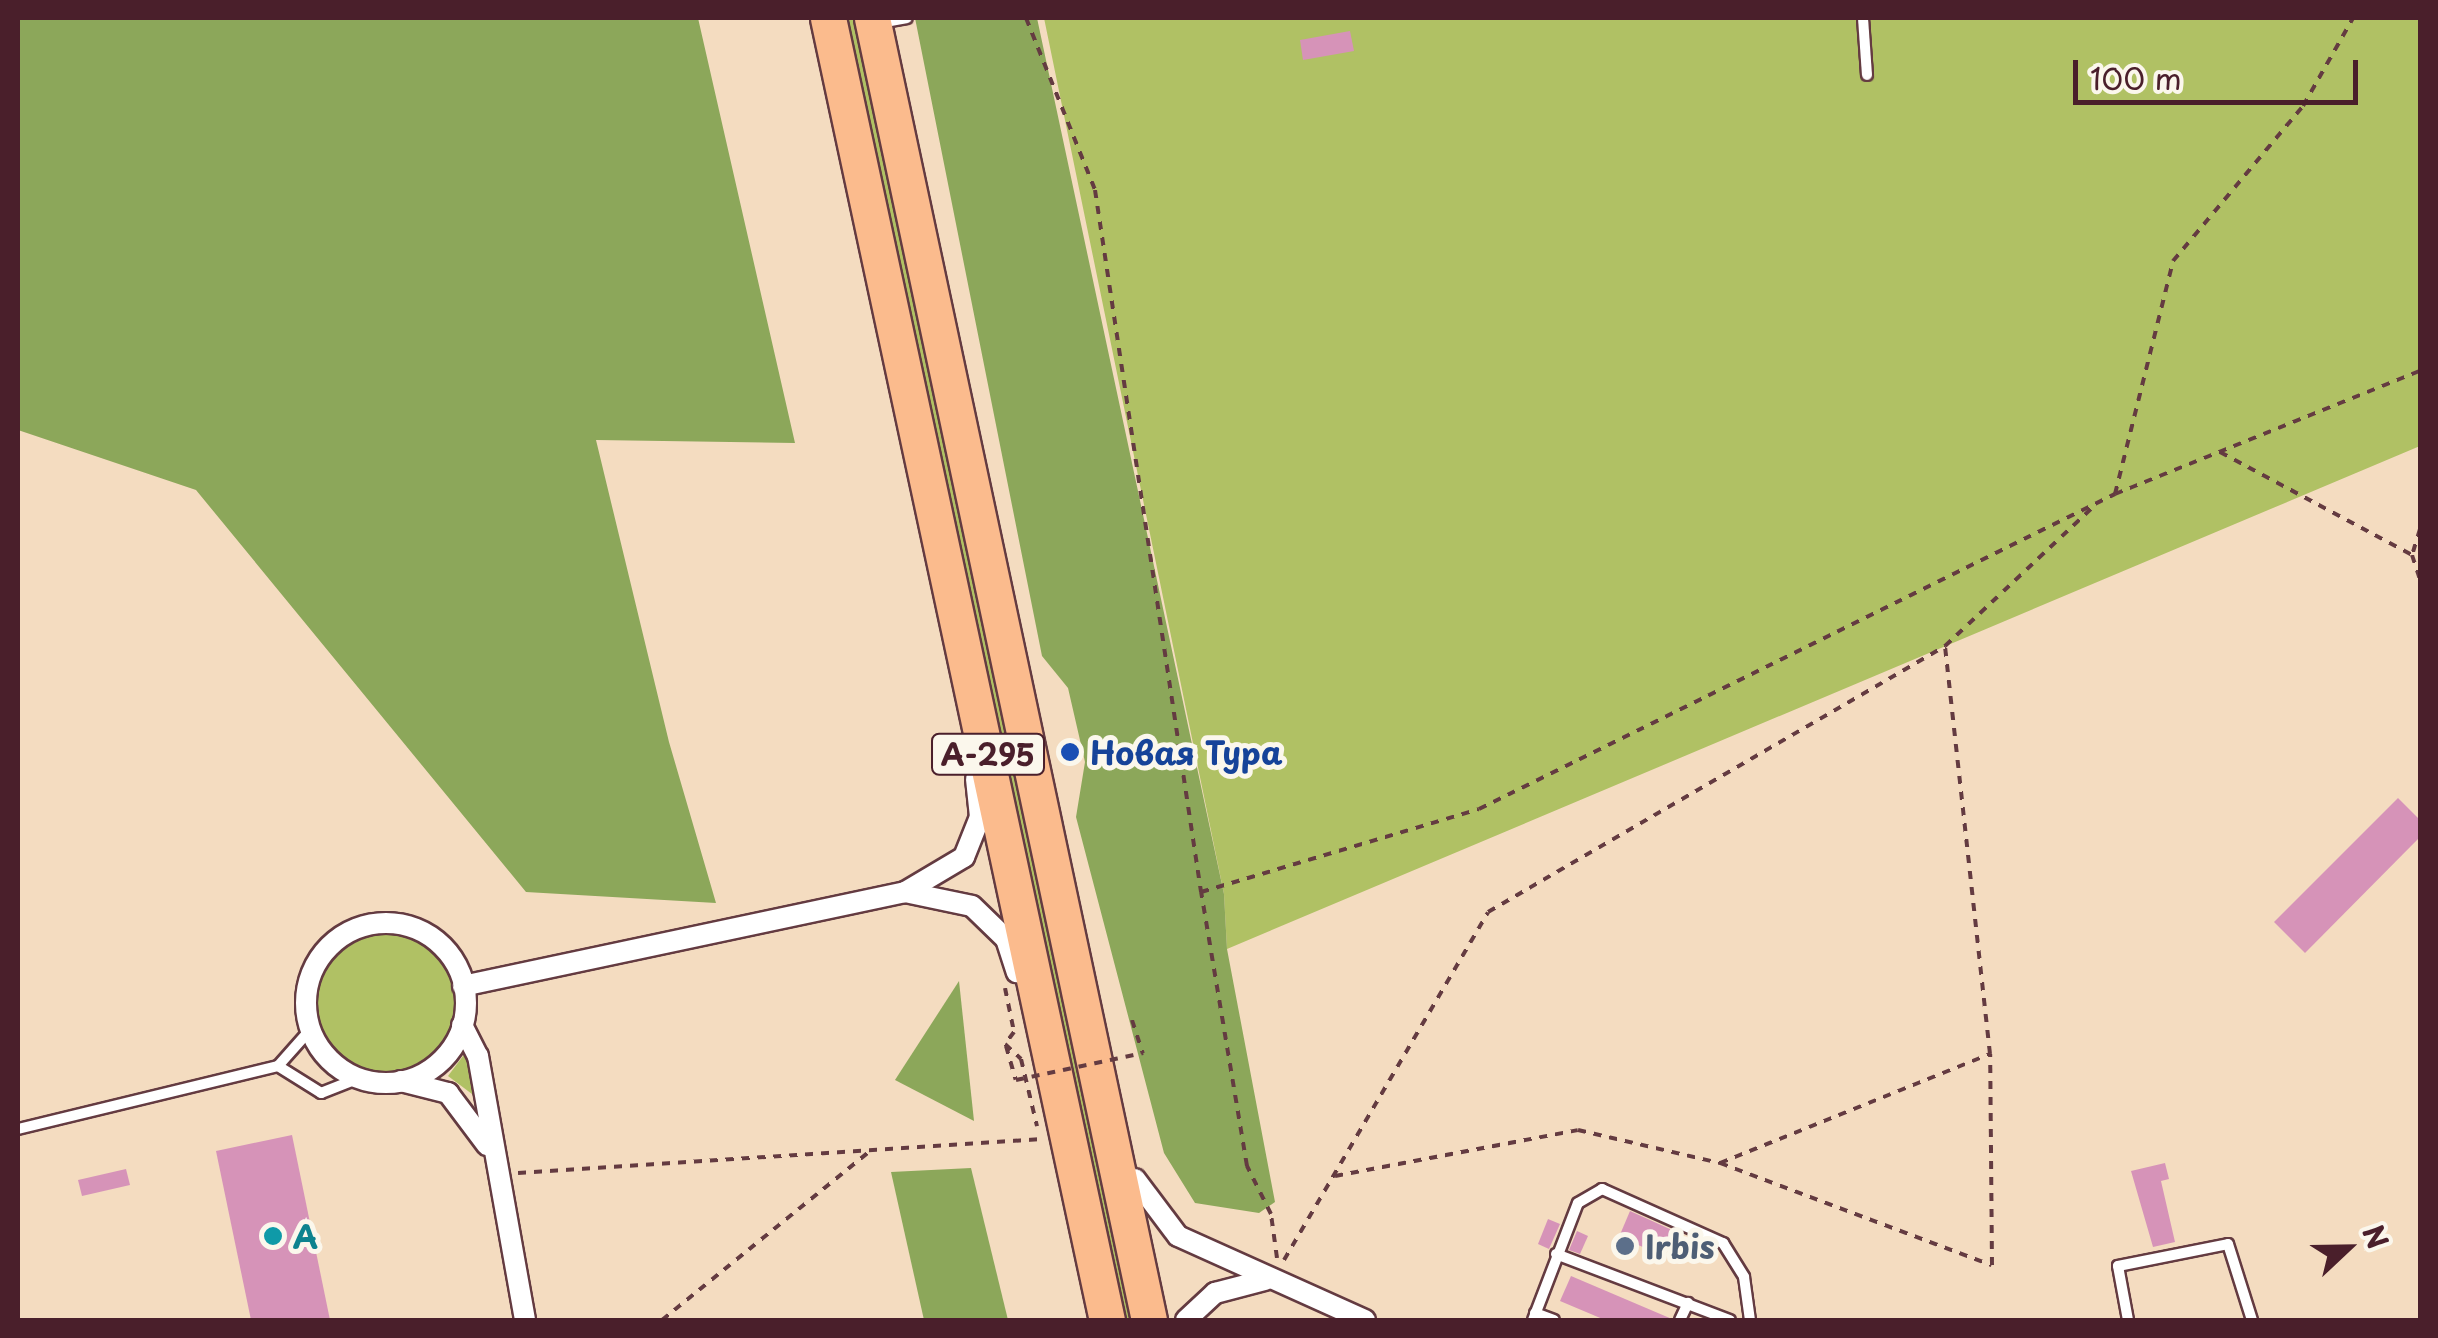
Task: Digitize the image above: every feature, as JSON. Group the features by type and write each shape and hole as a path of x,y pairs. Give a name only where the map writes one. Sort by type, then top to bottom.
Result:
{"highway":[{"name":"А-295","path":"828,18 961,625 1052,1141 1107,1320"},
{"name":"А-295","path":"885,20 1005,634 1150,1320"}],"street":[{"path":"463,986 906,892 964,857 980,817 954,666 961,625"},
{"name":"А-295","path":"1005,634 1046,755 1164,1320"},
{"path":"906,892 972,906 1006,938 1048,1100 1052,1141"},
{"path":"491,1150 448,1093 401,1082 359,1078 331,1061 310,1030 306,994 319,959 363,926 400,924 434,939 456,965 463,986 462,1025 478,1056 491,1150 525,1320"},
{"path":"401,1082 440,1062 462,1025"},
{"path":"1136,1178 1178,1236 1268,1281 1365,1320"},
{"path":"1186,1320 1215,1292 1268,1281"}],"lane":[{"path":"1863,18 1866,75"},
{"path":"18,1129 278,1066 310,1030"},
{"path":"278,1066 321,1093 359,1078"},
{"path":"1554,1320 1534,1317 1556,1254 1578,1203 1602,1189 1723,1243 1744,1277 1750,1320"},
{"path":"2128,1320 2118,1266 2228,1244 2252,1320"},
{"path":"1556,1254 1730,1320"},
{"path":"1680,1320 1688,1304"}],"path":[{"path":"1026,18 1095,190 1201,892 1247,1166 1277,1236 1268,1281"},
{"path":"2115,494 2173,261 2303,106 2353,18"},
{"path":"1201,892 1479,809 2115,494 2420,371"},
{"path":"2220,452 2412,555"},
{"path":"1268,1281 1488,912 1945,646 2096,504"},
{"path":"2420,528 2412,555 2420,580"},
{"path":"1333,1176 1578,1130 1720,1163 1992,1264 1990,1054 1945,646"},
{"path":"1003,979 1014,1032 1006,1044 1016,1080 1142,1053 1132,1020"},
{"path":"496,1175 1052,1141 1021,1060 1006,1044"},
{"path":"1720,1163 1990,1054"},
{"path":"662,1320 871,1150"}],"green space":[{"path":"18,18 698,18 795,443 596,440 669,742 716,903 526,892 196,490 18,430"},
{"path":"846,18 857,18 1139,1320 1125,1320"},
{"path":"915,18 1037,18 1224,894 1227,949 1275,1202 1259,1213 1195,1203 1164,1153 1076,817 1085,762 1068,688 1042,656"},
{"path":"1044,18 2420,18 2420,446 1227,949 1224,894"},
{"path":"387,933 414,939 436,954 451,976 457,1003 451,1030 436,1052 414,1067 387,1073 360,1067 338,1052 323,1030 317,1003 323,976 338,954 360,939"},
{"path":"959,981 974,1121 895,1080"},
{"path":"469,1048 482,1111 472,1094 448,1076"},
{"path":"971,1168 1008,1320 924,1320 891,1172"}],"building":[{"path":"1350,31 1354,51 1303,60 1300,40"},
{"path":"2398,798 2420,820 2420,837 2305,953 2274,922"},
{"name":"А","path":"292,1135 330,1320 251,1320 216,1151"},
{"path":"2165,1163 2169,1179 2161,1181 2175,1242 2153,1247 2131,1171"},
{"path":"126,1169 130,1185 82,1196 78,1180"},
{"path":"1630,1211 1672,1230 1662,1255 1619,1237"},
{"path":"1548,1219 1560,1224 1549,1249 1538,1244"},
{"path":"1577,1231 1588,1236 1580,1254 1569,1250"},
{"path":"1571,1276 1672,1319 1605,1320 1560,1301"}],"place":[{"name":"Новая Тура","path":"1070,752"},
{"name":"А","path":"273,1236"},
{"name":"Irbis","path":"1625,1246"}]}
